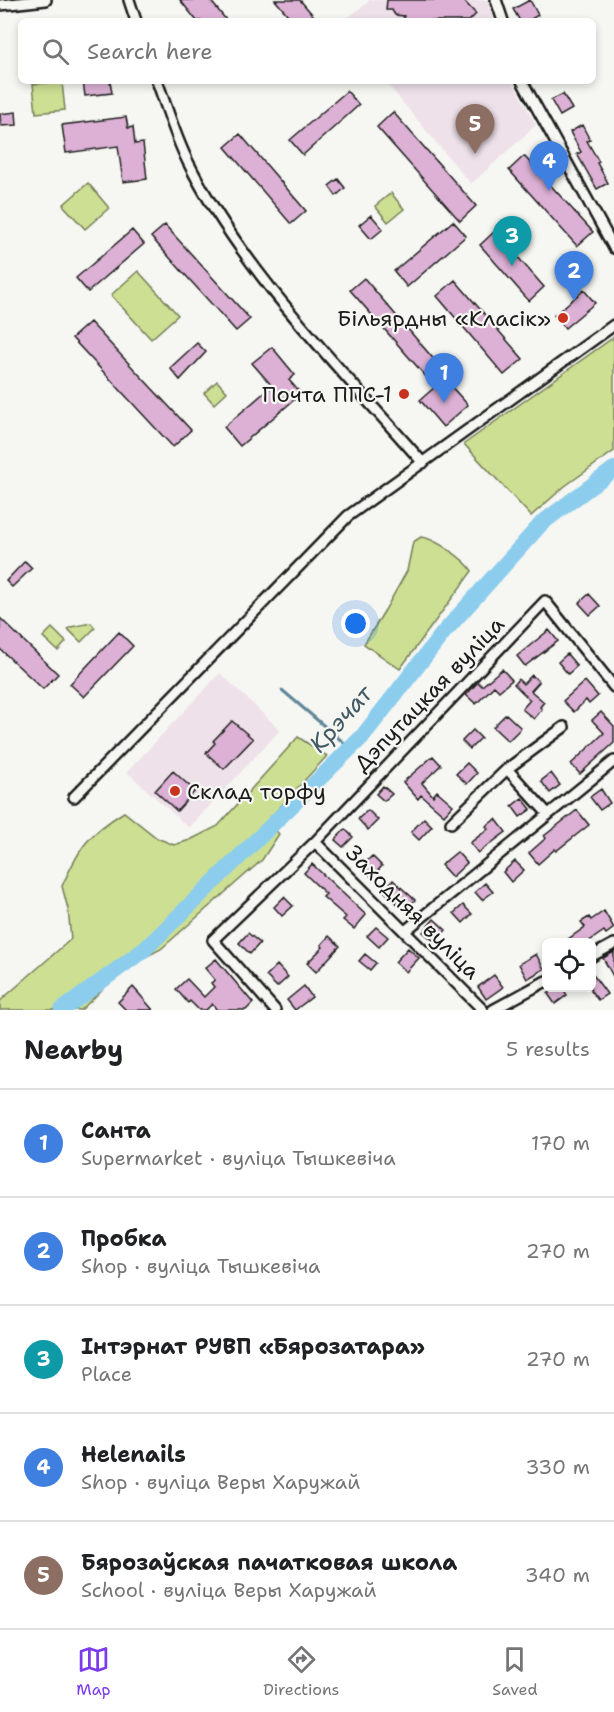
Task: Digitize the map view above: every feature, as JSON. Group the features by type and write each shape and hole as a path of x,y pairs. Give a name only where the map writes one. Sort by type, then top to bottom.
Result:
{"street":[{"path":"0,5 45,0"},
{"path":"129,0 135,18"},
{"path":"496,0 502,18"},
{"path":"158,84 186,160 243,250 293,315 423,463"},
{"path":"524,84 614,248"},
{"path":"74,797 348,516 614,325"},
{"name":"Дэпутацкая вуліца","path":"274,1010 213,940 315,842 545,601 614,687"},
{"path":"451,823 507,769 564,727"},
{"path":"405,931 614,761"},
{"path":"507,769 548,814"},
{"name":"Заходняя вуліца","path":"315,842 483,1010"},
{"path":"596,953 614,944"},
{"path":"492,1010 542,983"}],"shaded area":[{"path":"369,0 488,0 493,18 348,18"},
{"path":"388,84 514,84 536,125 471,184"},
{"path":"220,673 280,730 189,828 127,772"}],"green space":[{"path":"33,84 62,84 65,110 36,113"},
{"path":"88,183 109,208 85,229 63,205"},
{"path":"391,193 404,209 388,222 375,206"},
{"path":"138,271 178,315 151,339 111,295"},
{"path":"614,337 614,451 565,486 531,516 464,444"},
{"path":"217,381 227,392 214,404 204,393"},
{"path":"421,537 449,550 472,571 400,669 364,644 407,571 413,542"},
{"path":"91,623 95,628 81,642 68,629 71,627"},
{"path":"52,628 66,642 58,651 43,637"},
{"path":"298,737 327,756 267,821 279,834 262,860 161,949 126,967 81,1010 0,1010 0,1001 71,939 68,909 62,886 74,861 93,835 124,812 157,838 174,845 190,840 218,826"}],"building":[{"path":"180,0 210,0 225,18 195,18"},
{"path":"275,0 300,0 315,18 290,18"},
{"path":"387,0 463,0 476,14 472,18 404,18 404,16 395,15 392,10 386,10"},
{"path":"530,0 538,15 533,18 518,18 513,9"},
{"path":"83,84 110,84 112,93 85,96"},
{"path":"347,91 359,105 303,155 290,140"},
{"path":"563,94 572,109 560,116 551,100"},
{"path":"16,112 17,125 1,126 0,114"},
{"path":"393,112 476,206 460,221 377,127"},
{"path":"126,117 128,128 133,127 135,144 143,143 147,179 123,182 118,146 66,153 62,125"},
{"path":"582,125 590,140 587,141 608,183 597,189 577,154 581,152 570,132"},
{"path":"240,134 306,211 291,224 225,147"},
{"path":"524,156 593,232 577,246 509,170"},
{"path":"338,179 345,188 336,196 329,186"},
{"path":"371,215 383,229 371,239 359,225"},
{"path":"453,221 466,236 407,287 394,271"},
{"path":"165,225 250,319 236,331 151,237"},
{"path":"132,230 144,244 88,292 76,278"},
{"path":"495,231 544,287 529,301 480,245"},
{"path":"364,278 443,370 439,373 468,405 443,427 420,400 435,387 350,290"},
{"path":"455,280 523,359 504,375 437,296"},
{"path":"584,290 595,303 565,328 554,315"},
{"path":"90,322 191,430 173,447 72,338"},
{"path":"197,343 206,352 180,380 170,368"},
{"path":"272,347 295,375 289,380 301,394 240,446 224,427 272,386 252,363"},
{"path":"25,561 32,568 12,587 6,581"},
{"path":"589,594 600,606 590,615 579,603"},
{"path":"0,618 58,674 43,689 0,649"},
{"path":"549,630 558,641 525,666 517,656"},
{"path":"119,632 133,646 84,697 70,684"},
{"path":"567,654 577,666 568,674 558,662"},
{"path":"502,669 512,680 499,691 494,686 476,704 466,695 478,682 482,686"},
{"path":"532,675 539,682 531,691 544,702 540,707 542,709 534,719 522,709 530,700 514,684 518,679 523,684"},
{"path":"585,681 598,696 589,704 586,700 574,712 563,701"},
{"path":"601,712 614,726 614,743 580,774 571,764 604,733 592,720"},
{"path":"506,714 521,728 508,741 493,727"},
{"path":"232,721 253,739 224,769 206,753 215,743 213,741"},
{"path":"473,730 481,738 470,749 462,741"},
{"path":"433,756 441,765 422,783 433,796 437,791 453,805 444,815 421,795 418,799 403,782"},
{"path":"467,763 477,773 467,784 456,774"},
{"name":"Склад торфу","path":"173,771 195,791 177,811 155,791"},
{"path":"551,773 560,785 550,793 541,781"},
{"path":"383,786 392,794 384,801 376,794"},
{"path":"601,789 610,803 600,810 590,797"},
{"path":"522,798 531,809 520,817 512,806"},
{"path":"368,810 378,820 368,830 358,819"},
{"path":"577,810 589,825 538,864 529,853 546,838 544,836"},
{"path":"424,818 432,826 419,840 411,832"},
{"path":"496,819 506,832 478,853 470,843 488,829 486,826"},
{"path":"345,829 353,837 343,847 335,840"},
{"path":"457,852 467,863 452,877 441,865"},
{"path":"372,856 382,866 372,877 361,867"},
{"path":"515,861 524,870 511,882 503,872"},
{"path":"312,864 366,915 354,929 343,920 346,917 323,897 326,894 304,873"},
{"path":"393,880 415,900 404,910 383,890"},
{"path":"485,883 493,892 482,900 475,892"},
{"path":"284,897 293,906 282,916 274,907"},
{"path":"463,905 472,914 463,923 454,913"},
{"path":"604,911 614,928 606,934 604,931 594,938 570,938 585,927 581,922 589,917 591,920"},
{"path":"434,919 446,930 435,942 423,932"},
{"path":"376,927 388,937 379,947 367,936"},
{"path":"248,933 260,943 250,954 239,943"},
{"path":"329,936 340,946 316,972 307,963 323,947 321,945"},
{"path":"408,948 419,958 406,972 395,962"},
{"path":"614,952 614,978 603,958"},
{"path":"365,954 376,963 370,970 359,961"},
{"path":"536,954 542,970 527,979 519,964"},
{"path":"216,959 253,1003 246,1010 217,1010 212,1004 206,1010 199,1010 190,1001 188,1003 176,989 187,979 204,997 214,987 211,983 215,980 205,968"},
{"path":"277,965 288,977 277,987 266,976"},
{"path":"494,975 503,987 486,999 478,987"},
{"path":"596,979 607,994 598,1000 592,992 596,992"},
{"path":"304,986 312,997 295,1010 287,1000"},
{"path":"133,987 153,1010 126,1010 118,1002"},
{"path":"565,992 567,995 555,1004 548,994"}],"waterway":[{"name":"Крэчат","path":"62,1010 145,949 362,737 444,632 542,523 614,469"},
{"path":"282,690 350,748"}],"place":[{"name":"Бярозаўская пачатковая школа","path":"475,154"},
{"name":"Helenails","path":"549,191"},
{"name":"Інтэрнат РУВП «Бярозатара»","path":"512,266"},
{"name":"Пробка","path":"574,301"},
{"name":"Більярдны «Класік»","path":"563,318"},
{"name":"Почта ППС-1","path":"404,394"},
{"name":"Санта","path":"444,403"},
{"name":"Склад торфу","path":"175,791"}]}
